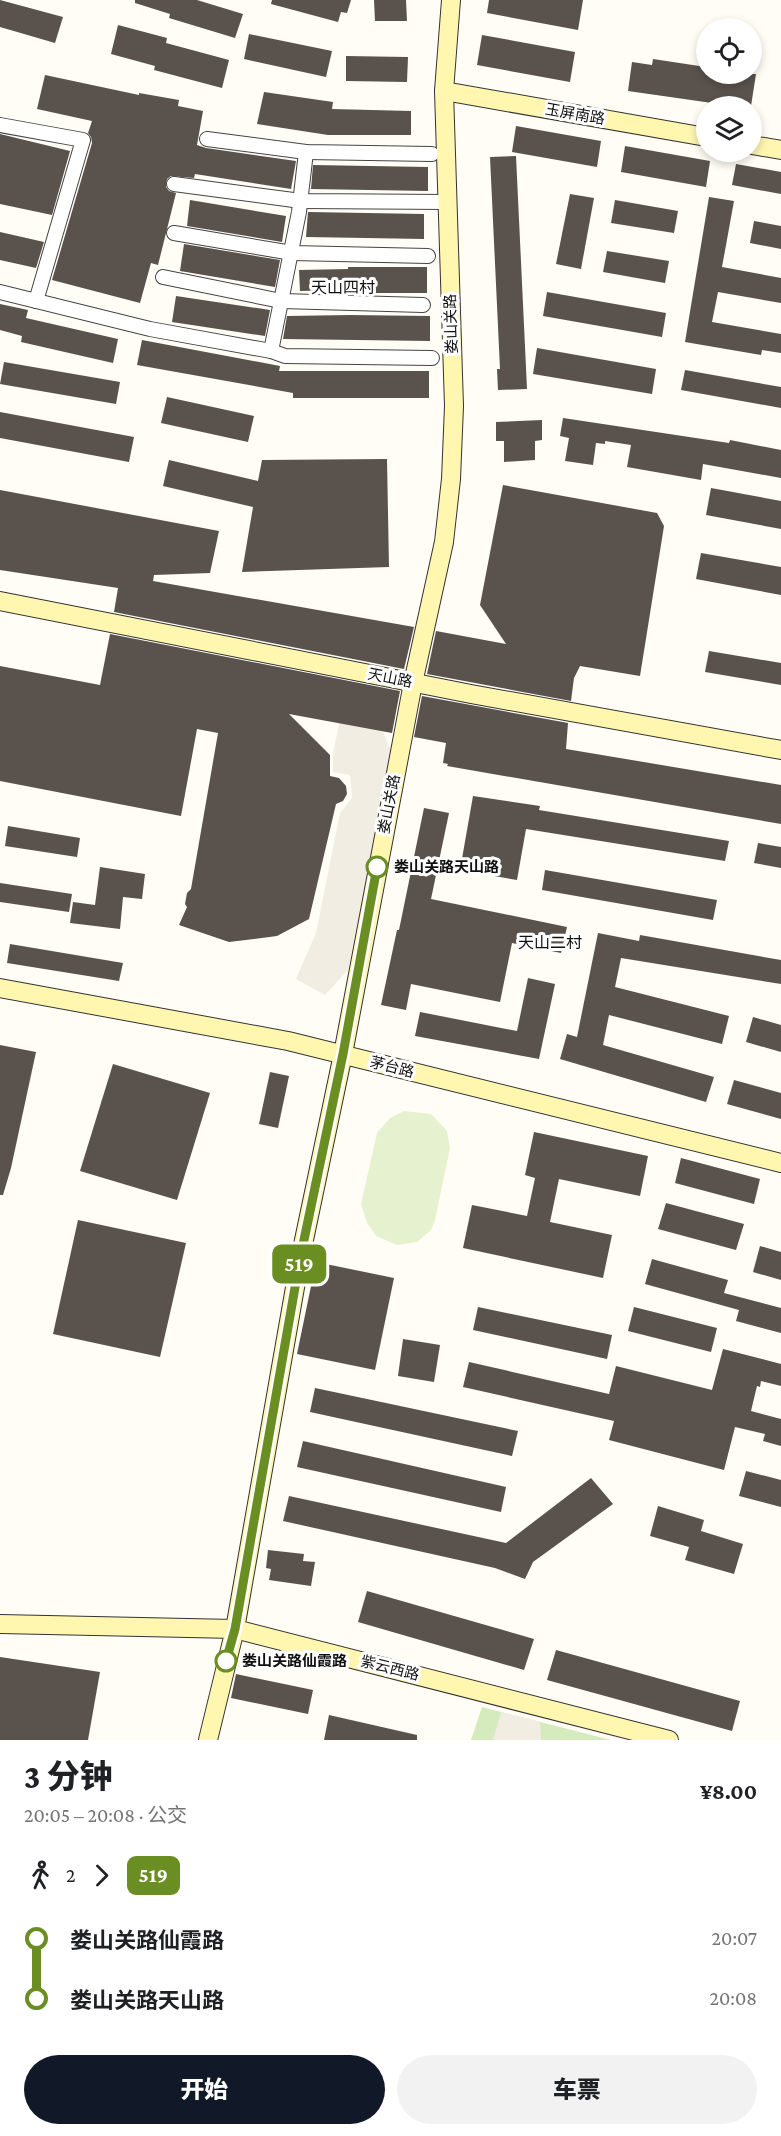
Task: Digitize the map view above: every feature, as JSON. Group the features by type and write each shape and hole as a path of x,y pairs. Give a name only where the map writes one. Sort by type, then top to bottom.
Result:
{"street":[{"name":"娄山关路","path":"208,1740 235,1629 300,1259 343,1054 413,683 444,542 451,479 454,406 444,91 451,0"},
{"name":"玉屏南路","path":"444,91 696,135"},
{"path":"0,125 83,140 36,301"},
{"path":"207,139 306,152 432,154"},
{"path":"762,147 781,150"},
{"path":"272,351 301,201 306,152"},
{"path":"174,184 301,201 447,202"},
{"path":"174,233 292,253 428,256"},
{"path":"163,278 281,301 423,305"},
{"path":"0,292 150,329 272,351 285,356 432,358"},
{"name":"天山路","path":"0,601 413,683 781,750"},
{"name":"茅台路","path":"0,988 288,1041 781,1163"},
{"name":"紫云西路","path":"0,1624 235,1629 669,1740"}],"green space":[{"path":"404,1111 431,1114 447,1131 450,1148 431,1230 417,1242 397,1245 376,1236 367,1223 361,1204 377,1133 390,1118"},
{"path":"482,1707 611,1740 471,1740"}],"shaded area":[{"path":"340,719 380,725 392,753 348,970 325,995 296,979 316,933 340,813 352,798 350,775 333,772 333,754"},
{"path":"501,1712 540,1722 541,1740 493,1740"}],"building":[{"path":"0,0 63,17 55,43 0,27"},
{"path":"135,0 197,0 243,14 235,38 169,18 170,14 135,3"},
{"path":"272,0 351,0 347,13 341,12 338,22 271,4"},
{"path":"374,0 406,0 407,21 375,21"},
{"path":"489,0 583,0 578,30 487,13"},
{"path":"118,25 167,38 166,43 229,60 222,88 154,70 155,66 111,54"},
{"path":"249,34 332,51 326,77 244,59"},
{"path":"482,35 575,52 570,82 477,65"},
{"path":"346,56 408,57 407,82 346,81"},
{"path":"653,59 696,65 696,84 754,84 753,96 696,96 696,101 628,91 632,62 652,65"},
{"path":"45,75 139,95 139,93 179,100 178,106 203,111 197,145 296,161 291,189 195,174 194,178 171,176 167,179 166,187 169,191 176,193 158,265 151,263 140,303 52,280 92,143 88,133 92,121 37,109"},
{"path":"264,92 333,102 332,109 411,111 411,135 328,135 257,124"},
{"path":"516,126 601,141 597,167 512,152"},
{"path":"0,134 70,151 52,215 0,204"},
{"path":"625,146 696,159 696,162 710,162 706,187 621,172"},
{"path":"516,156 527,389 498,390 497,369 500,369 490,157"},
{"path":"736,164 781,172 781,194 732,185"},
{"path":"313,165 428,167 428,191 311,189"},
{"path":"570,194 594,198 581,269 556,264"},
{"path":"709,197 734,201 722,267 781,278 781,303 718,292 712,322 781,334 781,353 762,350 761,355 685,342"},
{"path":"190,200 286,216 282,242 187,226"},
{"path":"615,200 678,211 674,233 611,223"},
{"path":"308,212 424,214 424,239 306,237"},
{"path":"754,221 781,226 781,249 750,243"},
{"path":"0,232 44,242 36,268 0,260"},
{"path":"184,244 280,260 275,287 180,271"},
{"path":"607,251 669,261 665,283 603,272"},
{"path":"348,267 427,267 427,293 300,291 299,270 348,269"},
{"path":"547,292 666,313 662,337 543,316"},
{"path":"176,296 270,310 265,336 172,322"},
{"path":"0,304 28,310 26,318 118,339 113,363 21,342 22,336 0,330"},
{"path":"287,316 430,316 430,341 283,339"},
{"path":"142,340 280,366 279,371 429,371 429,398 293,398 293,393 137,365"},
{"path":"537,348 656,369 652,394 533,374"},
{"path":"4,362 120,382 116,404 0,384"},
{"path":"685,370 781,387 781,408 681,390"},
{"path":"167,397 254,416 248,442 161,423"},
{"path":"0,412 134,437 129,462 0,438"},
{"path":"563,418 729,443 730,440 781,450 781,478 703,464 701,480 627,467 631,445 605,441 605,444 596,443 593,465 565,461 569,438 560,436"},
{"path":"542,420 542,440 535,441 535,460 504,462 504,441 496,441 496,422"},
{"path":"387,459 389,567 242,572 253,507 163,486 169,460 258,481 262,460"},
{"path":"503,485 657,513 664,526 640,676 580,666 574,678 571,701 427,674 436,631 506,644 480,605"},
{"path":"711,488 781,501 781,529 706,515"},
{"path":"0,490 219,531 210,573 154,575 153,581 414,627 404,669 114,612 118,588 0,570"},
{"path":"701,553 781,567 781,595 696,579"},
{"path":"110,634 400,691 392,733 289,714 330,755 330,776 339,778 346,786 347,794 343,801 336,804 309,919 277,936 229,942 179,925 187,907 185,904 187,893 191,889 218,733 197,729 181,816 0,781 0,666 100,685"},
{"path":"709,651 781,663 781,685 705,672"},
{"path":"422,696 568,723 566,749 781,785 781,824 447,766 448,764 443,763 446,743 414,737"},
{"path":"473,796 540,806 539,810 729,841 725,861 526,829 517,880 460,870"},
{"path":"424,808 449,813 431,899 567,927 561,953 512,943 500,1002 411,984 406,1010 381,1005"},
{"path":"8,826 80,838 77,857 5,846"},
{"path":"758,843 781,847 781,868 754,863"},
{"path":"100,867 145,874 142,899 123,897 120,929 70,923 73,902 95,905"},
{"path":"545,870 717,900 713,920 542,890"},
{"path":"0,883 72,894 69,912 0,902"},
{"path":"598,933 639,941 640,935 781,960 781,984 621,958 615,987 729,1016 722,1044 609,1015 603,1045 714,1077 706,1102 560,1059 567,1034 577,1037"},
{"path":"10,944 123,963 119,981 7,963"},
{"path":"528,978 555,984 539,1059 415,1036 420,1012 517,1031"},
{"path":"753,1017 781,1025 781,1052 746,1042"},
{"path":"0,1045 36,1052 3,1195 0,1195"},
{"path":"113,1064 210,1093 177,1200 80,1171"},
{"path":"270,1072 289,1076 278,1128 259,1124"},
{"path":"734,1080 781,1093 781,1119 727,1104"},
{"path":"534,1132 648,1156 640,1196 559,1179 550,1222 612,1235 603,1278 463,1248 472,1205 527,1216 535,1178 525,1175"},
{"path":"681,1158 760,1179 754,1204 675,1183"},
{"path":"666,1203 744,1224 736,1250 658,1229"},
{"path":"78,1220 186,1243 160,1357 53,1334"},
{"path":"760,1246 781,1252 781,1280 753,1272"},
{"path":"652,1259 728,1280 724,1293 781,1308 781,1333 736,1321 739,1310 645,1284"},
{"path":"316,1262 394,1278 375,1370 297,1354"},
{"path":"478,1307 612,1335 607,1359 473,1330"},
{"path":"634,1307 717,1328 711,1352 628,1331"},
{"path":"403,1339 440,1345 434,1382 398,1376"},
{"path":"723,1349 781,1364 781,1386 761,1381 760,1387 757,1386 751,1411 781,1419 781,1446 763,1441 765,1434 735,1427 724,1470 609,1440 614,1421 463,1387 469,1362 609,1394 616,1366 712,1390"},
{"path":"315,1388 518,1431 512,1456 310,1412"},
{"path":"303,1441 506,1487 501,1512 297,1467"},
{"path":"746,1471 781,1480 781,1507 739,1496"},
{"path":"591,1478 613,1504 533,1562 525,1579 495,1568 283,1521 289,1496 506,1543"},
{"path":"658,1506 704,1520 701,1531 743,1544 734,1574 685,1560 689,1547 650,1536"},
{"path":"268,1550 304,1554 303,1561 315,1562 311,1586 269,1580 271,1569 266,1568"},
{"path":"367,1591 534,1639 524,1670 358,1622"},
{"path":"556,1650 740,1701 732,1731 547,1680"},
{"path":"0,1657 100,1672 88,1740 0,1740"},
{"path":"236,1674 313,1690 308,1714 231,1698"},
{"path":"329,1715 417,1735 417,1740 324,1740"}],"bus line":[{"name":"519","path":"226,1661 235,1629 300,1259 343,1054 377,867"}],"place":[{"name":"娄山关路天山路","path":"377,867"},
{"name":"娄山关路仙霞路","path":"226,1661"}],"district":[{"name":"天山四村","path":"343,287"},
{"name":"天山二村","path":"550,942"}]}
